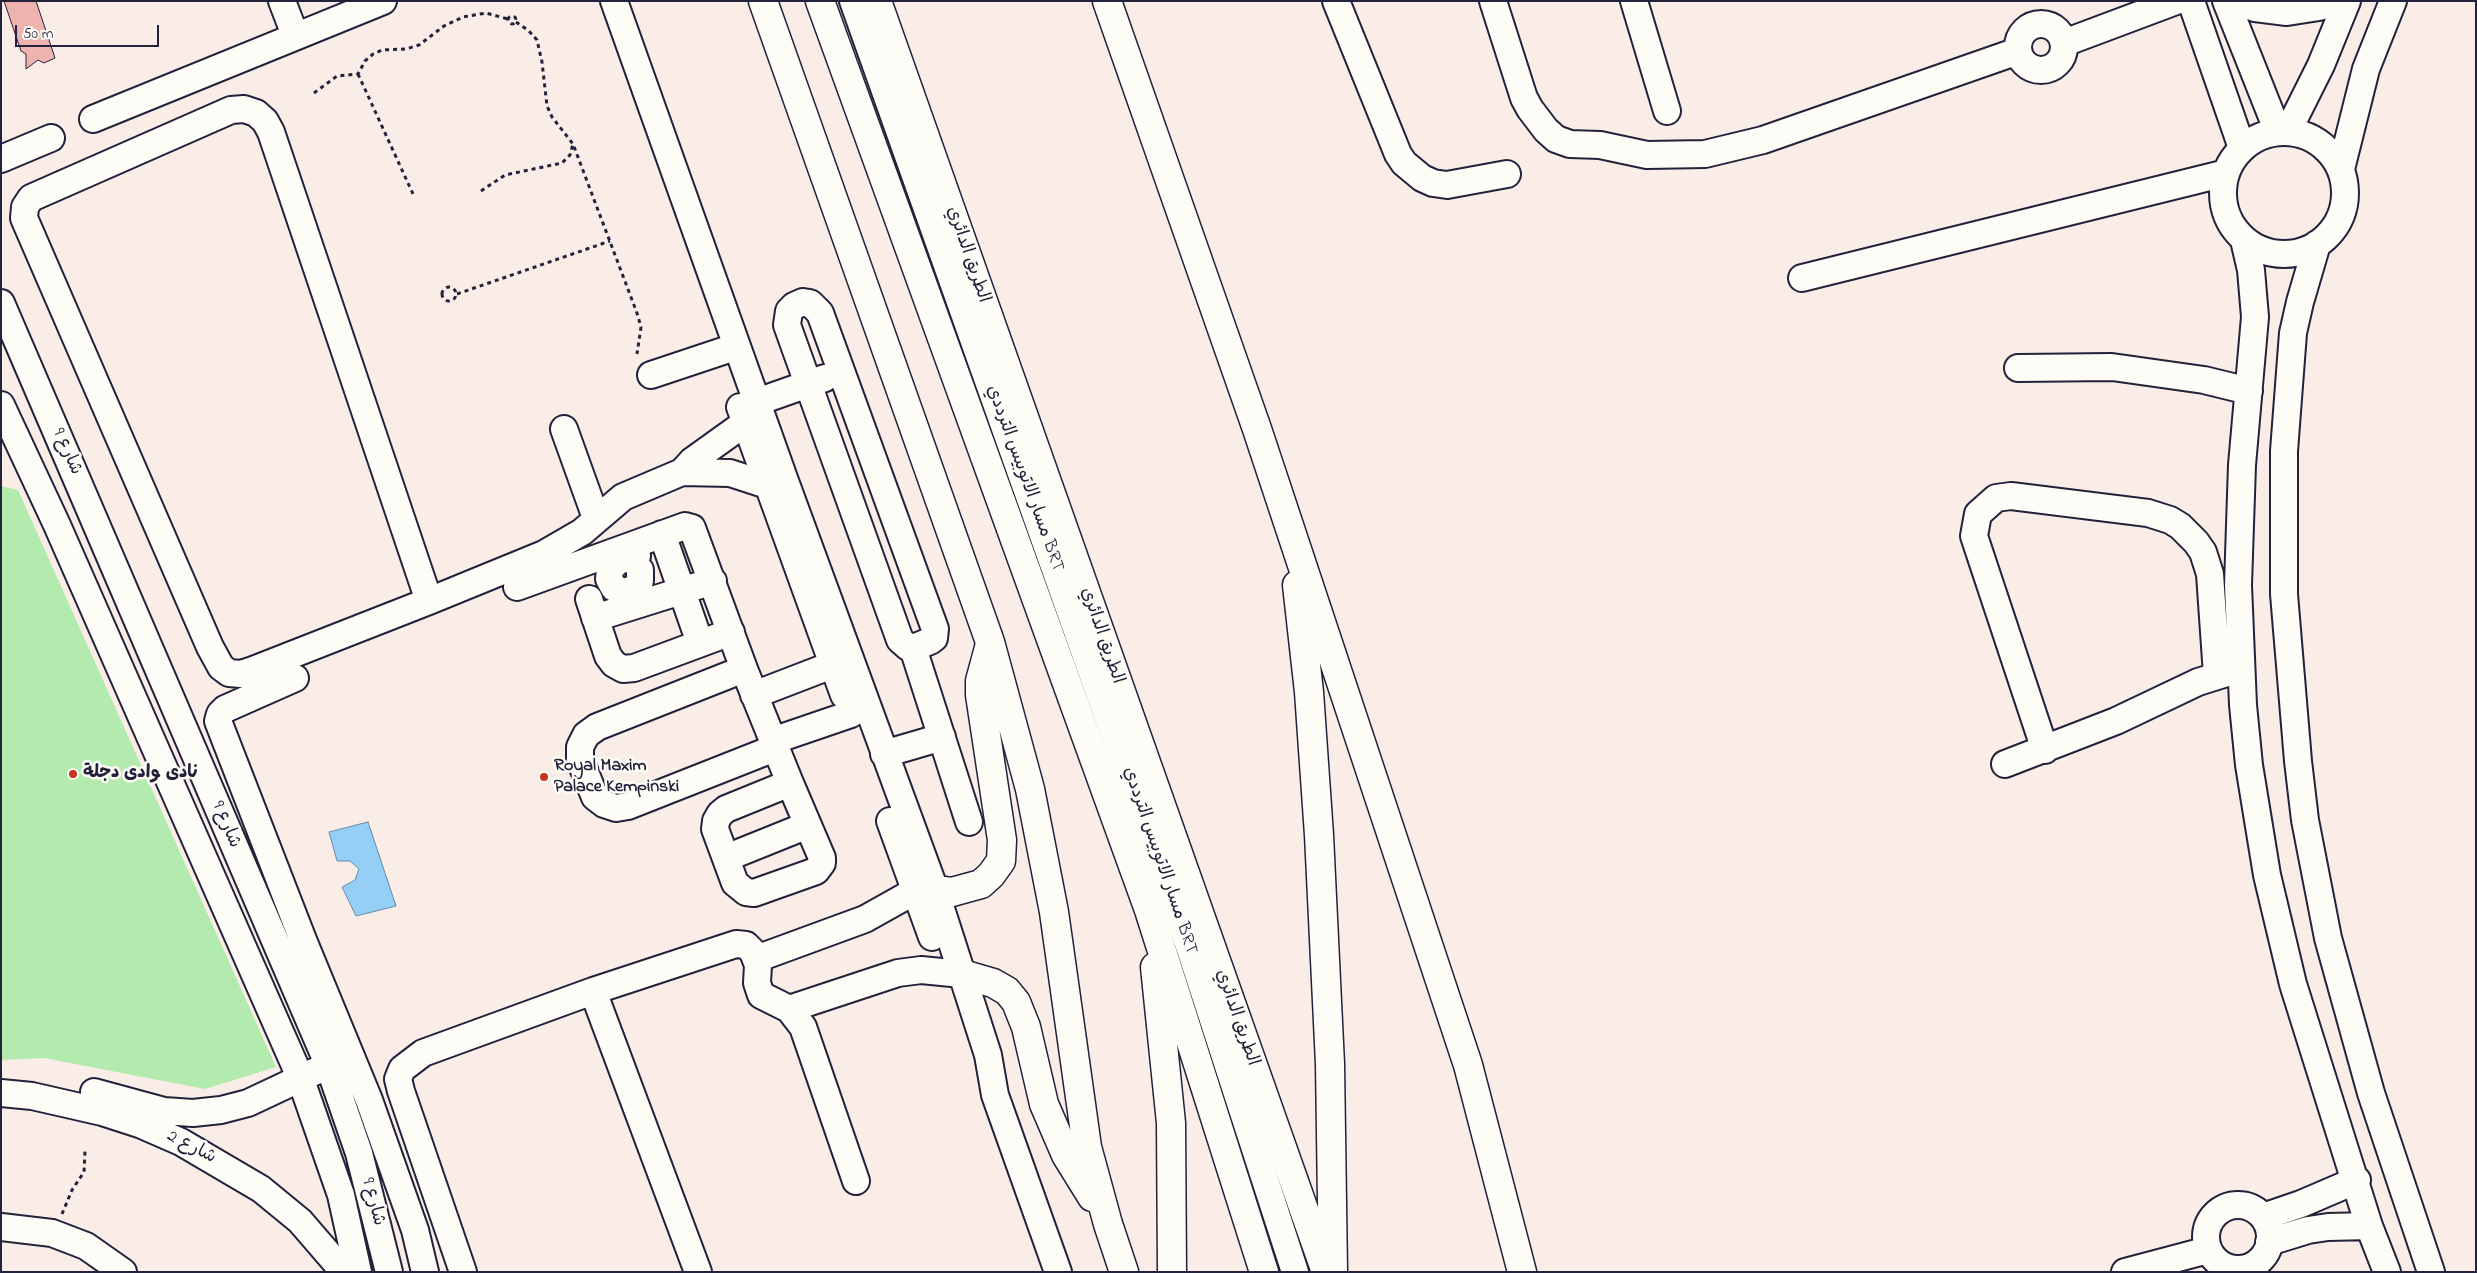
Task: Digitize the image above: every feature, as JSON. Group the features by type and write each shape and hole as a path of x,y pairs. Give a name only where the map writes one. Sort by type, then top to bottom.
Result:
{"highway":[{"path":"763,1 990,642 1030,789 1054,912 1087,1147 1108,1224 1124,1272"},
{"path":"820,1 1149,910 1264,1272"},
{"name":"الطريق الدائري","path":"877,1 1326,1272"},
{"path":"1107,1 1290,529 1468,1065 1522,1272"},
{"path":"1290,529 1309,692 1319,835 1330,1064 1333,1272"},
{"path":"925,891 958,891 981,884 991,875 1001,861 1002,840 980,695 980,681 990,642"},
{"path":"1149,910 1171,1123 1172,1272"},
{"path":"954,972 993,983 1006,991 1016,1002 1026,1028 1044,1104 1049,1117 1072,1166 1108,1224"}],"street":[{"path":"282,1 295,35"},
{"path":"94,119 295,35 383,1"},
{"path":"597,1 723,351 751,412"},
{"path":"614,1 776,483 832,665 925,891 954,972 988,1055 995,1095 1058,1272"},
{"name":"مسار الاتوبيس الترددي BRT","path":"853,1 1190,948 1295,1272"},
{"path":"1336,1 1398,154 1408,167 1422,178 1433,183 1447,185 1507,174"},
{"path":"1493,1 1524,98 1546,130 1556,139 1570,144 1600,145 1647,155 1686,156 1705,154 1764,140 2018,50 2022,34 2037,25 2054,28 2064,43 2176,1"},
{"path":"1634,1 1667,111"},
{"path":"2191,1 2242,148"},
{"path":"2226,1 2283,131"},
{"path":"2235,1 2255,8 2287,12 2319,7 2336,1"},
{"path":"2283,131 2321,65 2347,1"},
{"path":"2341,169 2366,69 2393,1"},
{"path":"429,601 271,132 265,121 256,113 244,109 231,110 31,198 25,207 26,223 210,647 221,667 230,672 241,674 429,601 544,554 582,532 623,496 682,472 730,473 776,483"},
{"path":"2283,131 2310,137 2320,142 2329,150 2341,169 2346,193 2341,217 2327,237 2306,250 2280,254 2255,247 2244,240 2233,226 2225,209 2223,197 2226,173 2232,160 2242,148 2259,137 2283,131"},
{"path":"1,159 51,138"},
{"path":"1802,278 2226,173"},
{"path":"2229,672 2238,585 2239,525 2255,316 2251,270 2244,240"},
{"path":"2317,244 2293,333 2284,451 2284,594 2298,760 2316,880 2331,947 2371,1093 2431,1272"},
{"path":"803,302 817,307 820,313 935,629 936,634 930,641 913,648 900,640 808,384 786,318 794,306 803,302"},
{"name":"شارع 9","path":"1,303 329,1066 359,1153 389,1272"},
{"path":"644,364 723,351"},
{"path":"2018,368 2112,367 2195,378 2250,391"},
{"path":"682,472 692,461 751,412 808,384 842,372"},
{"path":"1,397 33,380"},
{"name":"شارع 9","path":"1,405 10,447 57,525 300,1077 341,1195 358,1272"},
{"path":"10,447 54,427"},
{"path":"564,430 596,518"},
{"path":"844,482 877,469"},
{"path":"776,483 884,754 925,891"},
{"path":"2045,750 1974,536 1978,514 1996,498 2011,496 2148,513 2170,520 2180,526 2196,542 2208,568 2249,765 2256,820 2276,921 2310,1038 2357,1180 2369,1226 2387,1272"},
{"path":"57,525 91,510"},
{"path":"640,570 640,581 634,589 624,592 614,588 609,579 610,568 618,561 664,541 685,526 692,528 754,695 822,858 822,863 816,871 754,894 746,892 735,883 715,829 720,814 726,809 790,783"},
{"path":"868,549 901,536"},
{"path":"517,587 664,541"},
{"path":"664,541 700,643"},
{"path":"713,581 681,591 592,608 608,656 614,664 624,669 634,668 731,632"},
{"path":"913,648 969,822"},
{"path":"754,695 832,665"},
{"path":"744,668 597,728 586,735 580,747 580,760 594,797 610,806 628,806 774,744 851,714"},
{"path":"2005,764 2116,721 2180,690 2229,672"},
{"path":"295,678 225,709 220,714 218,721 303,940 369,1100 415,1230 425,1272"},
{"path":"884,754 942,737"},
{"path":"726,858 808,825"},
{"path":"756,959 865,920 925,891"},
{"path":"463,1272 401,1091 398,1079 402,1069 423,1053 593,991 736,944 750,948 756,959 756,983 761,995 789,1009 803,1027 856,1181"},
{"path":"789,1009 898,973 921,970 954,972"},
{"path":"593,991 698,1272"},
{"name":"شارع 2","path":"1,1077 37,1080 70,1086 164,1111 192,1113 220,1110 248,1103 274,1092 300,1077 329,1066"},
{"name":"شارع 2","path":"1,1094 32,1096 102,1112 142,1125 181,1142 261,1189 300,1221 344,1272"},
{"path":"2263,1217 2301,1204 2357,1180"},
{"path":"2233,1205 2242,1205 2249,1207 2263,1217 2268,1229 2269,1242 2262,1258 2248,1269 2229,1268 2220,1264 2208,1250 2206,1233 2208,1225 2218,1212 2233,1205"},
{"path":"2269,1242 2301,1232 2328,1227 2369,1226"},
{"path":"1,1227 52,1233 86,1246 123,1272"},
{"path":"2125,1272 2208,1250"}],"path":[{"path":"358,74 365,61 373,54 382,50 406,49 419,45 444,26 463,17 486,13 508,19 514,16 516,22 529,31 536,40 542,62 547,106 552,116 573,144 641,326 644,364"},
{"path":"314,93 337,76 358,74"},
{"path":"358,74 413,194"},
{"path":"481,191 505,175 562,163 570,155 573,144"},
{"path":"457,294 452,287 444,289 442,292 445,300 453,301 457,294 610,241"},
{"path":"52,1233 72,1190 84,1172 84,1151"}],"green space":[{"name":"نادى وادى دجلة","path":"1,486 18,490 276,1067 205,1089 44,1058 1,1060"}],"water":[{"path":"368,822 396,906 356,916 342,887 355,880 359,869 350,861 337,861 329,832"}],"building":[{"path":"4,1 36,1 55,58 44,63 38,60 26,69 26,54 21,51"}],"place":[{"name":"نادى وادى دجلة","path":"73,774"},
{"name":"Royal Maxim Palace Kempinski","path":"544,777"}]}
